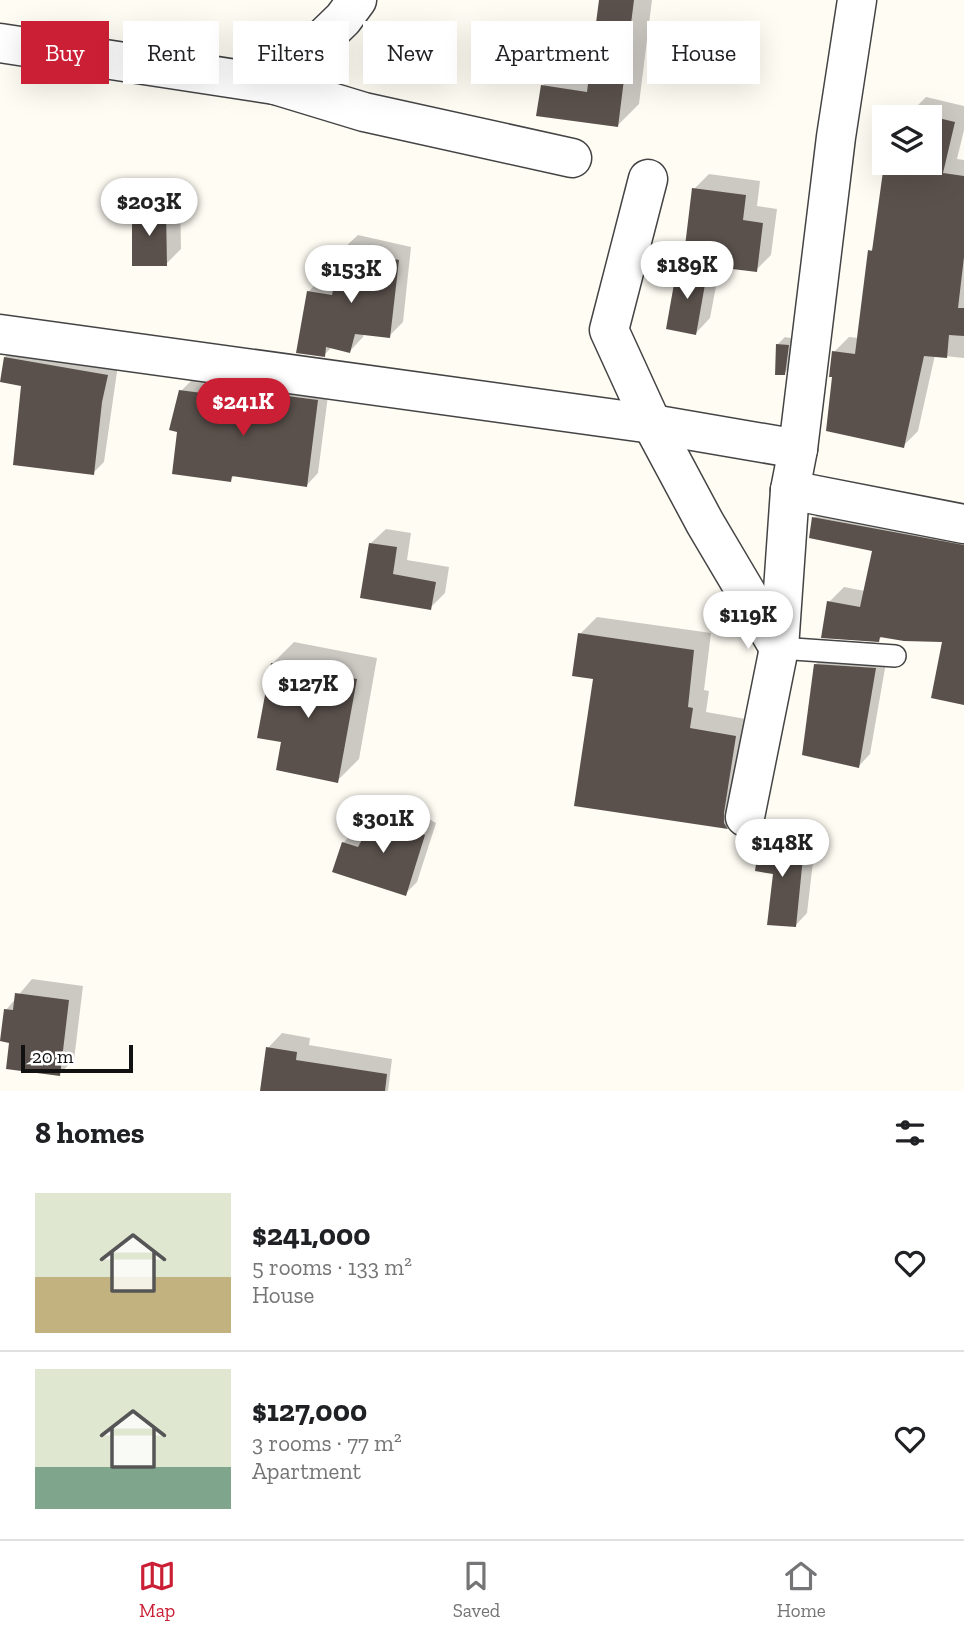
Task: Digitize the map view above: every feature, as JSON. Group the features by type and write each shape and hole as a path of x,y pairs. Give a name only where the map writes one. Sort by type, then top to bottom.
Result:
{"street":[{"path":"275,85 343,19 357,0"},
{"path":"745,817 779,648 790,490 798,449 836,137 857,0"},
{"path":"1,53 275,85 364,111 572,158"},
{"path":"648,179 609,330 652,424 705,523 779,648"},
{"path":"0,334 652,424 798,449"},
{"path":"790,490 964,524"}],"lane":[{"path":"779,648 895,656"}],"building":[{"path":"599,0 634,0 631,21 596,21"},
{"path":"588,84 623,84 618,127 536,116 541,85 587,92"},
{"path":"942,119 955,122 943,173 964,176 964,257 958,308 964,308 964,336 949,335 947,358 924,356 904,448 826,431 832,351 855,354 868,250 872,251 882,175 942,175"},
{"path":"692,188 746,195 743,220 763,223 757,272 683,263"},
{"path":"166,209 167,266 132,266 132,210"},
{"path":"342,248 399,260 390,338 355,334 350,353 326,347 325,357 296,353 307,291 332,295"},
{"path":"677,267 707,273 696,335 666,329"},
{"path":"776,344 789,345 785,375 775,375"},
{"path":"4,357 108,375 102,402 94,475 13,465 21,386 0,382"},
{"path":"179,390 286,404 287,396 318,400 307,487 232,476 231,482 172,474 177,432 169,430"},
{"path":"812,517 964,545 964,705 931,698 942,642 880,637 879,642 821,638 827,601 860,607 872,551 809,538"},
{"path":"369,543 397,547 393,574 436,582 431,610 360,598"},
{"path":"578,633 694,650 688,707 693,708 690,728 736,736 724,813 724,823 728,829 574,806 593,679 572,676"},
{"path":"271,663 357,679 338,783 276,770 281,742 257,738"},
{"path":"814,664 876,668 859,768 802,755"},
{"path":"378,810 425,835 406,896 332,872 342,842 358,847"},
{"path":"760,837 801,843 799,856 803,857 796,927 767,925 773,874 755,871"},
{"path":"15,993 69,1000 60,1076 6,1069 9,1043 0,1041 4,1009 13,1010"},
{"path":"266,1047 297,1052 296,1060 387,1074 385,1091 260,1091"}]}
